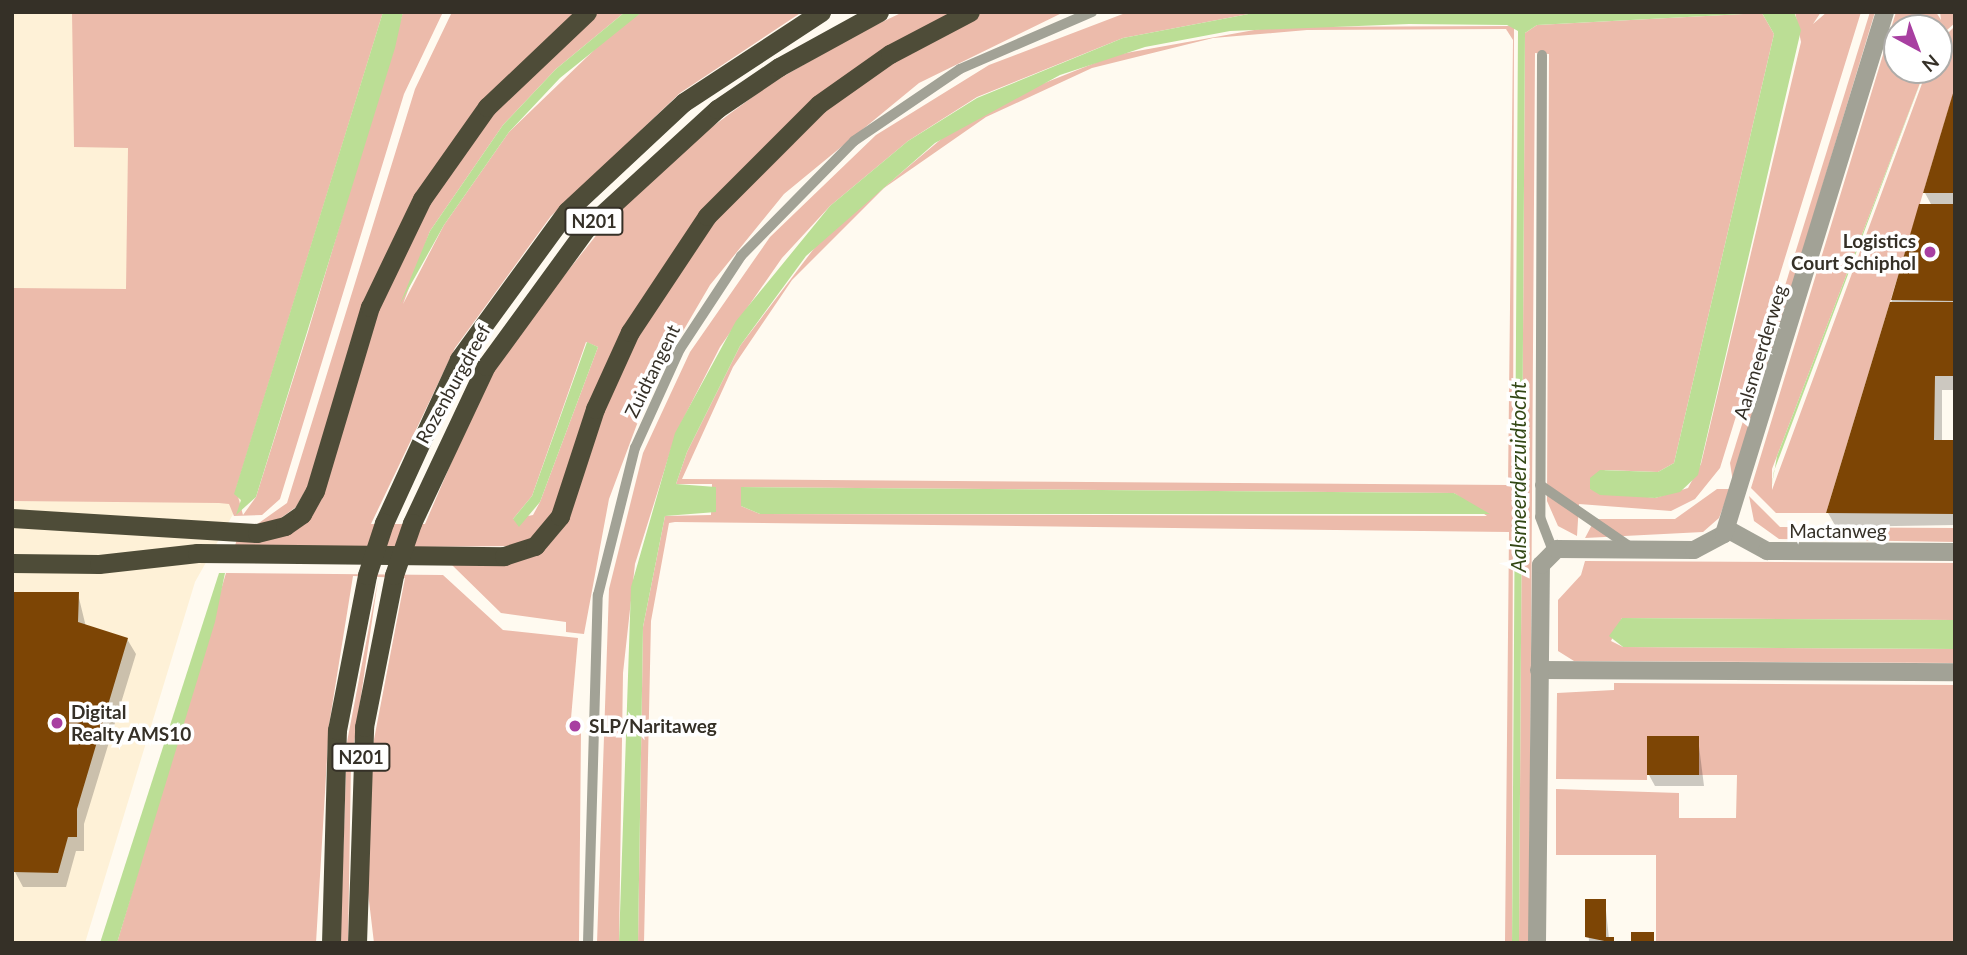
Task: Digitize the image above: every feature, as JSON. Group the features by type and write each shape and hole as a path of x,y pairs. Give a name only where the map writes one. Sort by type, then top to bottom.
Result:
{"highway":[{"path":"12,518 223,532 272,531 306,509 365,318 410,219 487,107 587,12"},
{"name":"Rozenburgdreef","path":"331,943 337,730 367,575 384,523 459,359 567,211 684,102 821,12"},
{"name":"Rozenburgdreef","path":"357,943 364,727 394,575 412,523 486,366 586,229 717,109 788,61 879,12"},
{"path":"12,563 99,564 197,554 499,557 528,550 554,528 595,409 634,326 726,194 847,83 970,12"}],"street":[{"name":"Aalsmeerderweg","path":"1727,529 1885,12"},
{"path":"1536,943 1539,575 1553,551 1701,549 1727,529"},
{"name":"Mactanweg","path":"1727,529 1767,551 1955,552"},
{"path":"1538,670 1955,672"}],"lane":[{"name":"Zuidtangent","path":"588,943 598,595 632,458 680,349 747,249 854,141 960,69 1092,12"},
{"path":"1542,55 1540,485 1541,524 1553,551"},
{"path":"1540,485 1634,550"}],"shaded area":[{"path":"12,12 383,12 241,500 195,582 85,943 12,943"},
{"path":"72,12 383,12 236,489 243,515 256,497 403,12 443,12 404,94 280,499 262,515 234,516 229,504 219,503 12,501 12,288 126,289 128,148 74,147"},
{"path":"452,12 578,12 432,173 313,477 296,507 274,523 256,525 287,503 415,89"},
{"path":"596,12 625,12 556,69 503,125 430,231 403,304 444,225 509,132 614,31 642,12 802,12 680,93 551,216 455,348 371,524 425,524 482,391 516,336 610,218 678,152 770,84 859,33 903,12 957,12 880,55 686,235 556,507 535,536 515,546 234,549 237,539 289,532 405,239 468,139","holes":["586,342 598,347 540,502 533,515 513,519 532,496"]},
{"path":"982,12 1064,12 919,83 784,194 710,285 652,384 609,499 584,634 566,632 566,622 501,613 452,565 544,549 560,532 614,378 699,235 844,92"},
{"path":"1128,12 1259,12 1123,38 977,97 908,141 830,206 782,258 720,347 676,433 635,564 623,673 619,943 597,943 609,589 643,453 690,352 770,237 876,135 989,65"},
{"path":"1795,12 1821,12 1813,24 1827,12 1861,12 1720,468 1695,499 1671,511 1579,504 1577,536 1558,526 1547,501 1549,54 1535,53 1529,943 1519,943 1525,33 1537,25 1762,13 1774,34 1674,463 1658,472 1605,470 1590,489 1655,498 1688,488 1701,464 1801,42"},
{"path":"1870,12 1875,12 1733,482 1730,463"},
{"path":"1936,12 1937,14 1895,14"},
{"path":"1940,12 1955,12 1953,25 1953,14"},
{"path":"1514,26 1512,943 1505,943 1509,532 675,522 669,523 651,621 644,943 638,943 643,627 665,516 711,515 712,484 676,484 687,452 740,346 819,242 946,135 1032,88 1115,55 1271,27","holes":["1506,29 1513,40 1508,485 682,479 733,367 792,280 884,188 986,117 1092,68 1213,38 1307,30","742,487 1454,493 1487,516 760,514 741,506"]},
{"path":"1955,26 1955,88 1826,513 1776,513 1751,488 1883,55 1883,84 1920,84 1772,469 1772,490 1922,84 1953,84"},
{"path":"1717,489 1730,489 1719,518 1703,532 1585,538 1595,519 1675,519"},
{"path":"1749,496 1780,527 1955,528 1955,542 1779,539 1754,521"},
{"path":"1585,561 1955,563 1955,620 1622,618 1611,641 1623,647 1955,649 1955,663 1574,661 1558,651 1558,600 1581,575"},
{"path":"226,573 443,575 503,630 578,638 570,730 581,731 579,943 374,943 367,884 371,755 405,578 353,576 329,725 316,943 117,943"},
{"path":"378,580 351,764 348,943 340,943 347,742"},
{"path":"1614,683 1955,685 1955,943 1656,943 1656,855 1556,855 1556,789 1679,793 1679,818 1736,818 1737,775 1699,775 1699,737 1647,736 1647,780 1556,779 1557,693 1614,690"}],"water":[{"path":"383,12 403,12 395,48 256,497 236,515 241,500 234,494"},
{"path":"625,12 642,12 560,78 509,132 444,225 400,304 430,231 503,125 556,69"},
{"name":"Aalsmeerderzuidtocht","path":"1259,12 1794,12 1801,30 1698,475 1680,492 1655,498 1600,495 1590,489 1590,478 1600,470 1658,472 1674,463 1774,34 1762,13 1537,25 1525,33 1519,943 1512,943 1518,31 1507,25 1409,24 1230,31 1145,47 1060,75 935,143 806,256 740,346 687,452 676,484 716,487 716,512 665,516 643,627 638,943 619,943 631,587 675,433 736,321 830,206 908,141 977,98 1123,38"},
{"path":"1920,84 1775,469 1777,456"},
{"path":"587,342 598,347 540,502 519,527 513,519 532,496"},
{"path":"741,487 1454,493 1490,514 760,514 741,506"},
{"path":"219,573 225,573 215,622 117,943 100,943"},
{"path":"1622,618 1955,620 1955,649 1623,647 1609,636"}],"building":[{"path":"1954,90 1955,193 1923,193"},
{"name":"Logistics Court Schiphol","path":"1919,204 1955,204 1955,301 1891,300"},
{"name":"Logistics Court Schiphol","path":"1890,302 1955,302 1955,376 1935,376 1934,440 1955,440 1955,514 1826,513"},
{"name":"Digital Realty AMS10","path":"12,592 79,592 78,622 128,638 77,809 77,837 68,837 58,873 13,872"},
{"path":"1647,736 1699,736 1699,775 1647,775"},
{"path":"1585,899 1606,899 1606,937 1614,937 1614,943 1585,937"},
{"path":"1631,932 1654,932 1654,943 1631,943"}],"place":[{"name":"Logistics Court Schiphol","path":"1930,252"},
{"name":"Digital Realty AMS10","path":"57,723"},
{"name":"SLP/Naritaweg","path":"575,726"}]}
